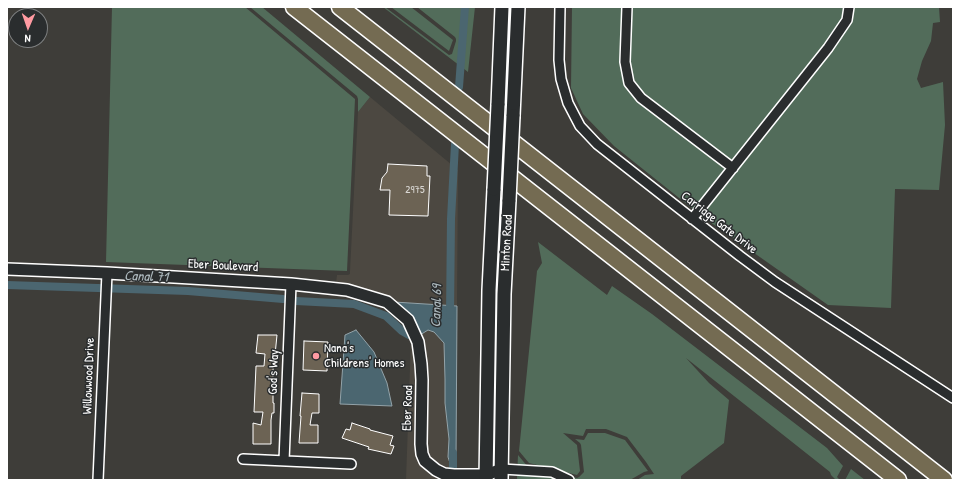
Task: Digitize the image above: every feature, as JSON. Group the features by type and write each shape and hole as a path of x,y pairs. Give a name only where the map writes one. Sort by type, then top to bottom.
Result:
{"highway":[{"path":"294,7 898,480"},
{"path":"340,7 944,480"}],"main road":[{"name":"Minton Road","path":"494,477 489,290 502,7"},
{"name":"Minton Road","path":"494,477 518,7"}],"street":[{"name":"Carriage Gate Drive","path":"560,7 558,60 561,79 568,103 580,126 597,144 775,282 953,398"},
{"path":"627,7 625,62 629,83 641,98 733,168"},
{"path":"692,219 828,48 847,20 849,7"},
{"name":"Eber Boulevard","path":"7,269 106,276 290,284 347,290 387,302"},
{"name":"Willowwood Drive","path":"98,480 106,276"},
{"name":"God's Way","path":"284,461 290,284"},
{"name":"Eber Road","path":"387,302 408,320 418,342 422,380 421,444 422,454 425,461 436,470 444,474 454,476 494,477"},
{"path":"243,459 351,464"},
{"path":"494,477 552,472 569,480"}],"shaded area":[{"path":"370,97 458,170 457,306 394,302 386,296 385,297 336,284 337,275 350,274 358,112"},
{"path":"428,330 434,332 445,343 445,403 449,439 448,457 450,463 456,463 456,471 445,469 428,458 426,453 420,335"},
{"path":"412,338 418,365 418,455 455,480 406,480"}],"green space":[{"path":"112,7 245,7 355,99 347,271 106,262"},
{"path":"250,7 262,7 370,97 358,112 357,96"},
{"path":"383,7 449,55 452,54 456,41 455,37 417,7 475,7 468,72"},
{"path":"391,7 411,7 453,40 449,51"},
{"path":"572,7 939,7 940,22 933,23 931,41 922,61 917,79 921,88 943,82 945,125 939,190 895,189 891,308 828,305 703,217 614,146 583,114 571,88"},
{"path":"538,242 607,295 612,286 652,314 827,448 843,466 837,477 840,480 836,480 830,472 686,358 709,383 729,400 724,443 681,476 681,480 637,480 645,475 654,474 627,437 606,429 586,429 583,436 563,433 577,445 580,471 577,475 529,463 519,451 537,271 542,263"},
{"path":"588,433 605,433 625,440 648,471 630,480 517,480 518,455 528,467 577,478 579,477 584,472 581,445 575,439 584,440"},
{"path":"851,469 865,480 845,480"}],"water":[{"path":"394,302 457,306 456,463 450,463 448,457 449,439 445,403 444,343 434,332 428,330 420,335"},
{"path":"356,330 374,352 387,383 392,406 340,404 345,335"}],"building":[{"path":"388,164 427,166 427,176 430,176 428,216 389,215 390,190 380,190 382,178 387,172"},
{"path":"258,335 277,335 275,355 273,359 274,413 272,413 271,420 271,444 253,444 253,423 261,425 263,412 254,412 256,366 264,366 265,354 256,353"},
{"name":"Nana's Childrens' Homes","path":"304,341 328,342 327,371 303,370"},
{"path":"302,393 319,394 319,413 312,413 310,425 318,425 318,443 299,443"},
{"path":"352,423 370,430 393,436 390,445 394,446 391,454 368,449 369,447 342,438 346,429 350,430"}],"waterway":[{"name":"Canal 69","path":"459,87 465,7"},
{"name":"Canal 69","path":"450,315 451,219 455,144"},
{"name":"Canal 71","path":"7,285 188,291 283,299"},
{"name":"Canal 71","path":"296,301 354,304 386,316 402,331 409,335"},
{"name":"Canal 69","path":"453,453 453,468"}],"place":[{"name":"Nana's Childrens' Homes","path":"316,356"}]}
